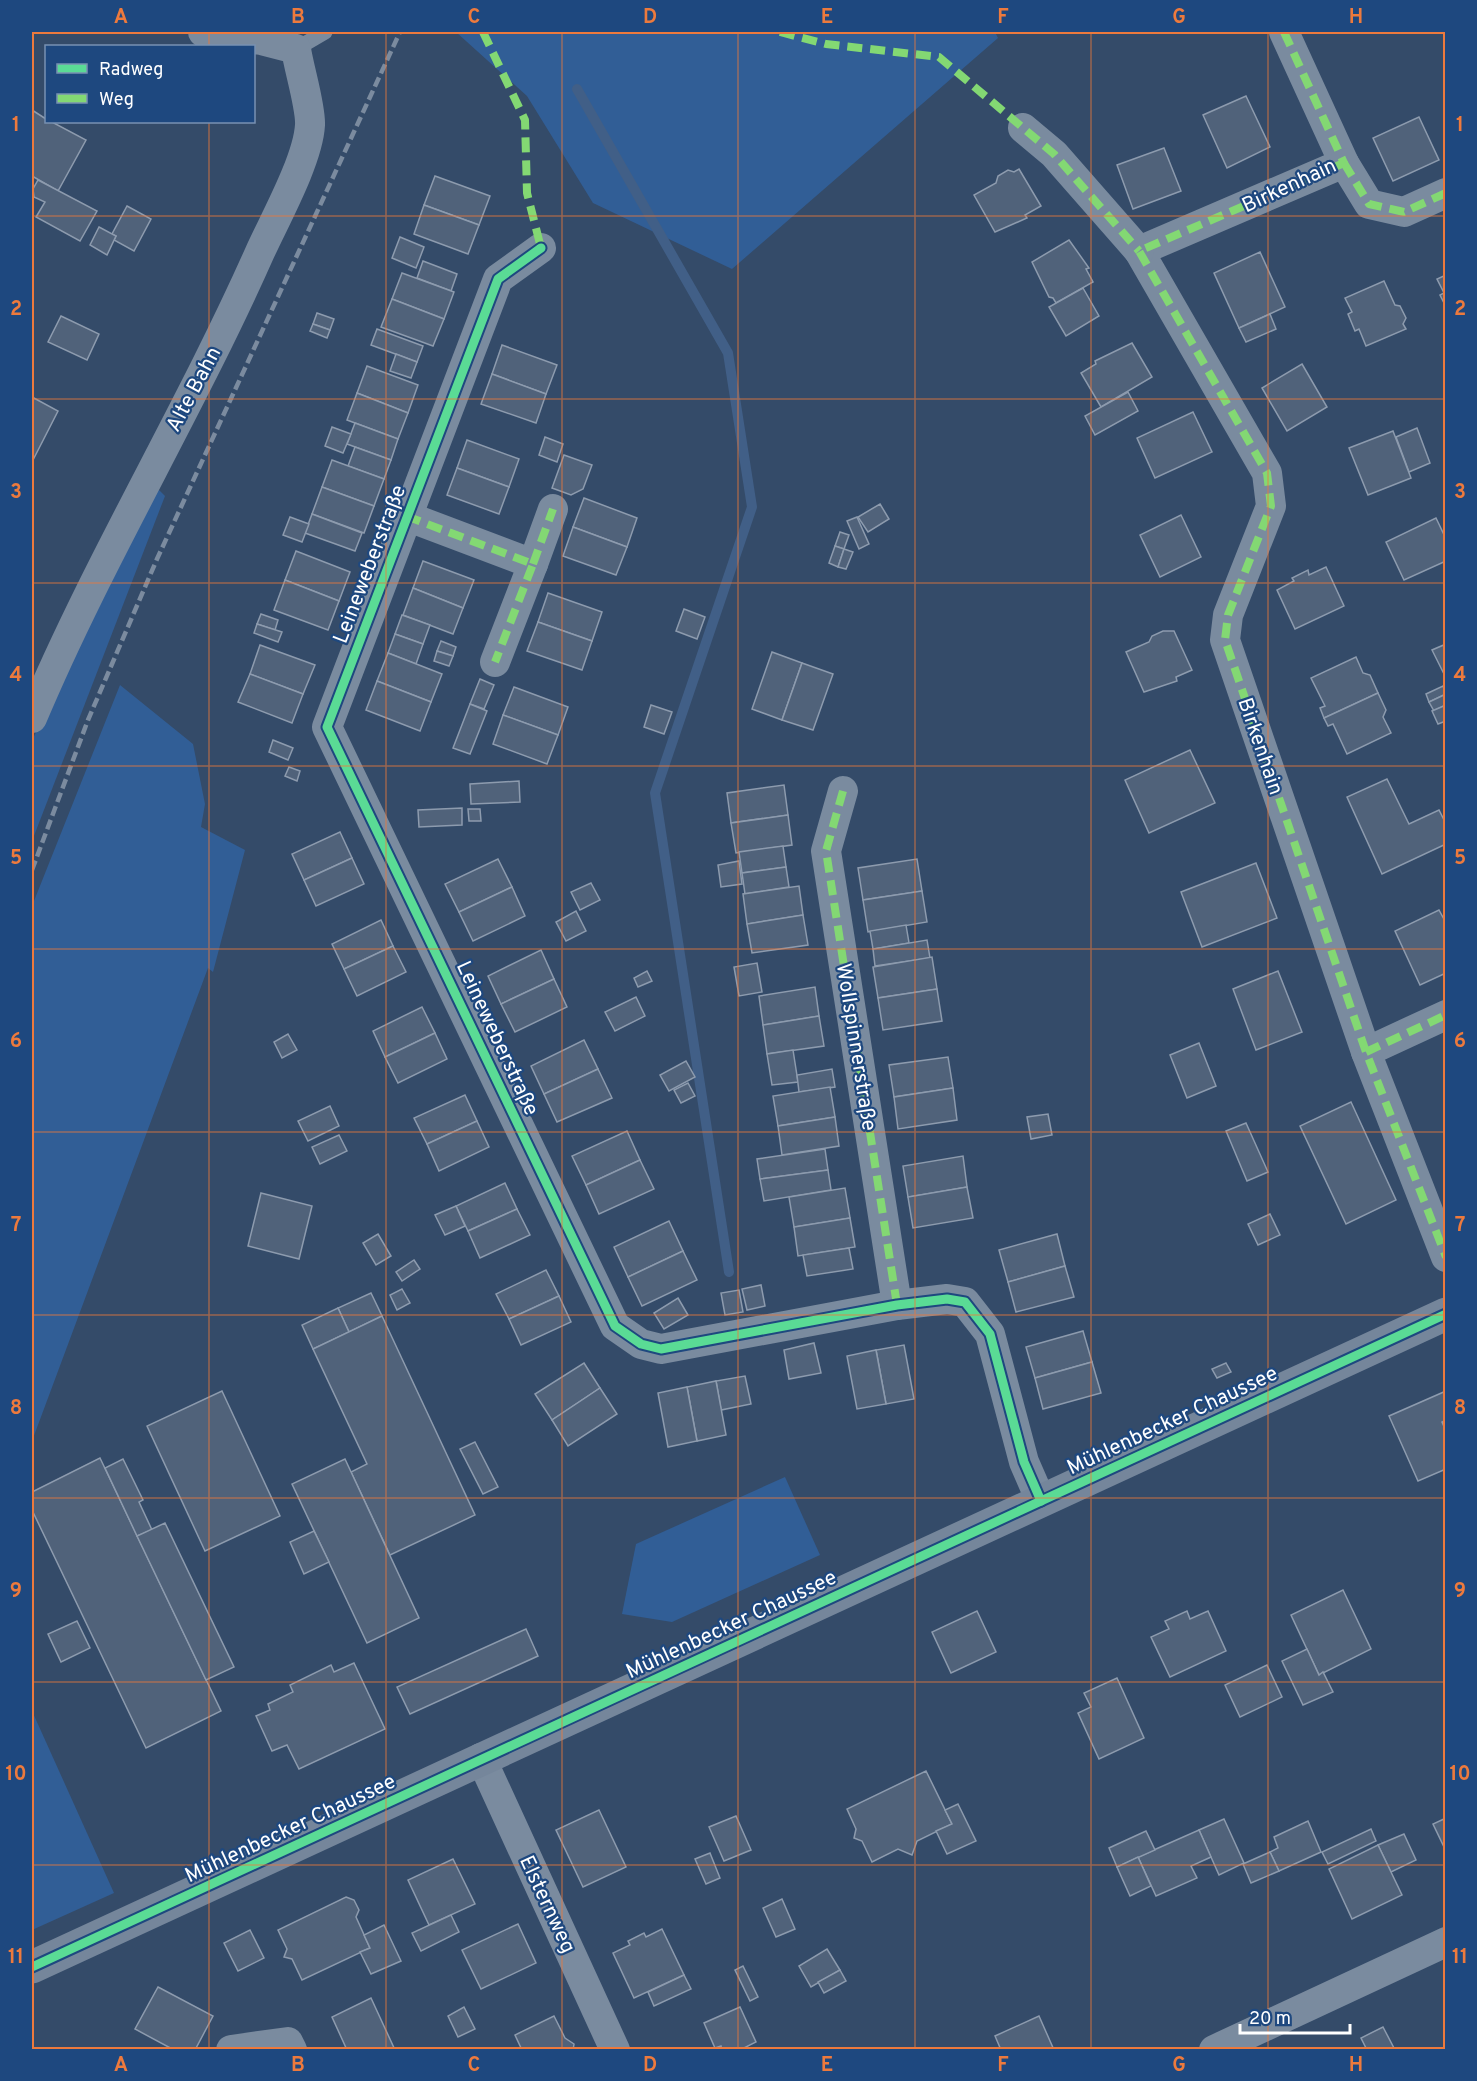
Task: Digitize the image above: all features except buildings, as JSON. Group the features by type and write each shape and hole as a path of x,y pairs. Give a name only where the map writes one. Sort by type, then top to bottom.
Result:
{"main road":[{"name":"Mühlenbecker Chaussee","path":"32,1967 1446,1314"}],"street":[{"path":"203,32 261,40 296,49"},
{"name":"Birkenhain","path":"1139,251 1344,163 1284,32"},
{"name":"Alte Bahn","path":"32,718 57,658 238,302 298,168 310,125 296,49"},
{"name":"Birkenhain","path":"1023,128 1054,154 1139,251 1267,473 1271,506 1228,615 1225,640 1366,1052 1446,1257"},
{"path":"1344,163 1369,204 1404,212 1446,193"},
{"name":"Leineweberstraße","path":"541,248 498,279 327,727 373,818 615,1326 641,1344 661,1349 897,1305 947,1299 965,1302 990,1334 1024,1462 1041,1501"},
{"path":"495,662 553,508"},
{"name":"Leineweberstraße","path":"406,516 532,564"},
{"name":"Wollspinnerstraße","path":"843,790 826,851 897,1305"},
{"path":"1366,1052 1446,1015"},
{"name":"Elsternweg","path":"481,1758 615,2049"},
{"path":"1214,2049 1446,1942"},
{"path":"231,2049 290,2046"}],"lane":[{"path":"296,49 325,32"}],"shaded area":[{"path":"456,32 995,32 998,38 732,269 593,203 527,96"},
{"path":"155,486 165,496 32,841 32,741 70,654"},
{"path":"120,685 193,744 205,804 201,827 245,850 213,972 208,968 32,1441 32,906"},
{"path":"785,1477 820,1555 672,1622 622,1614 636,1544"},
{"path":"32,1711 114,1893 32,1930"}],"waterway":[{"path":"577,89 728,353 752,507 655,793 729,1272"}],"railway":[{"path":"32,870 88,720 157,559 400,32"}],"marked path":[{"path":"483,32 525,120 527,193 541,248 538,251"},
{"path":"780,32 826,44 939,57 1054,154 1139,251"},
{"path":"1284,32 1344,163 1139,251 1267,473 1271,506 1228,615 1225,640 1366,1052 1446,1257"},
{"path":"1344,163 1369,204 1404,212 1446,193"},
{"path":"533,564 553,509"},
{"path":"406,516 533,564 495,662"},
{"path":"843,791 826,851 897,1305"},
{"path":"1366,1052 1446,1015"}],"cycle path":[{"path":"541,248 498,279 327,727 615,1326 641,1344 661,1349 897,1305 947,1299 965,1302 990,1334 1024,1462 1041,1501"},
{"path":"32,1967 1446,1314"}]}
